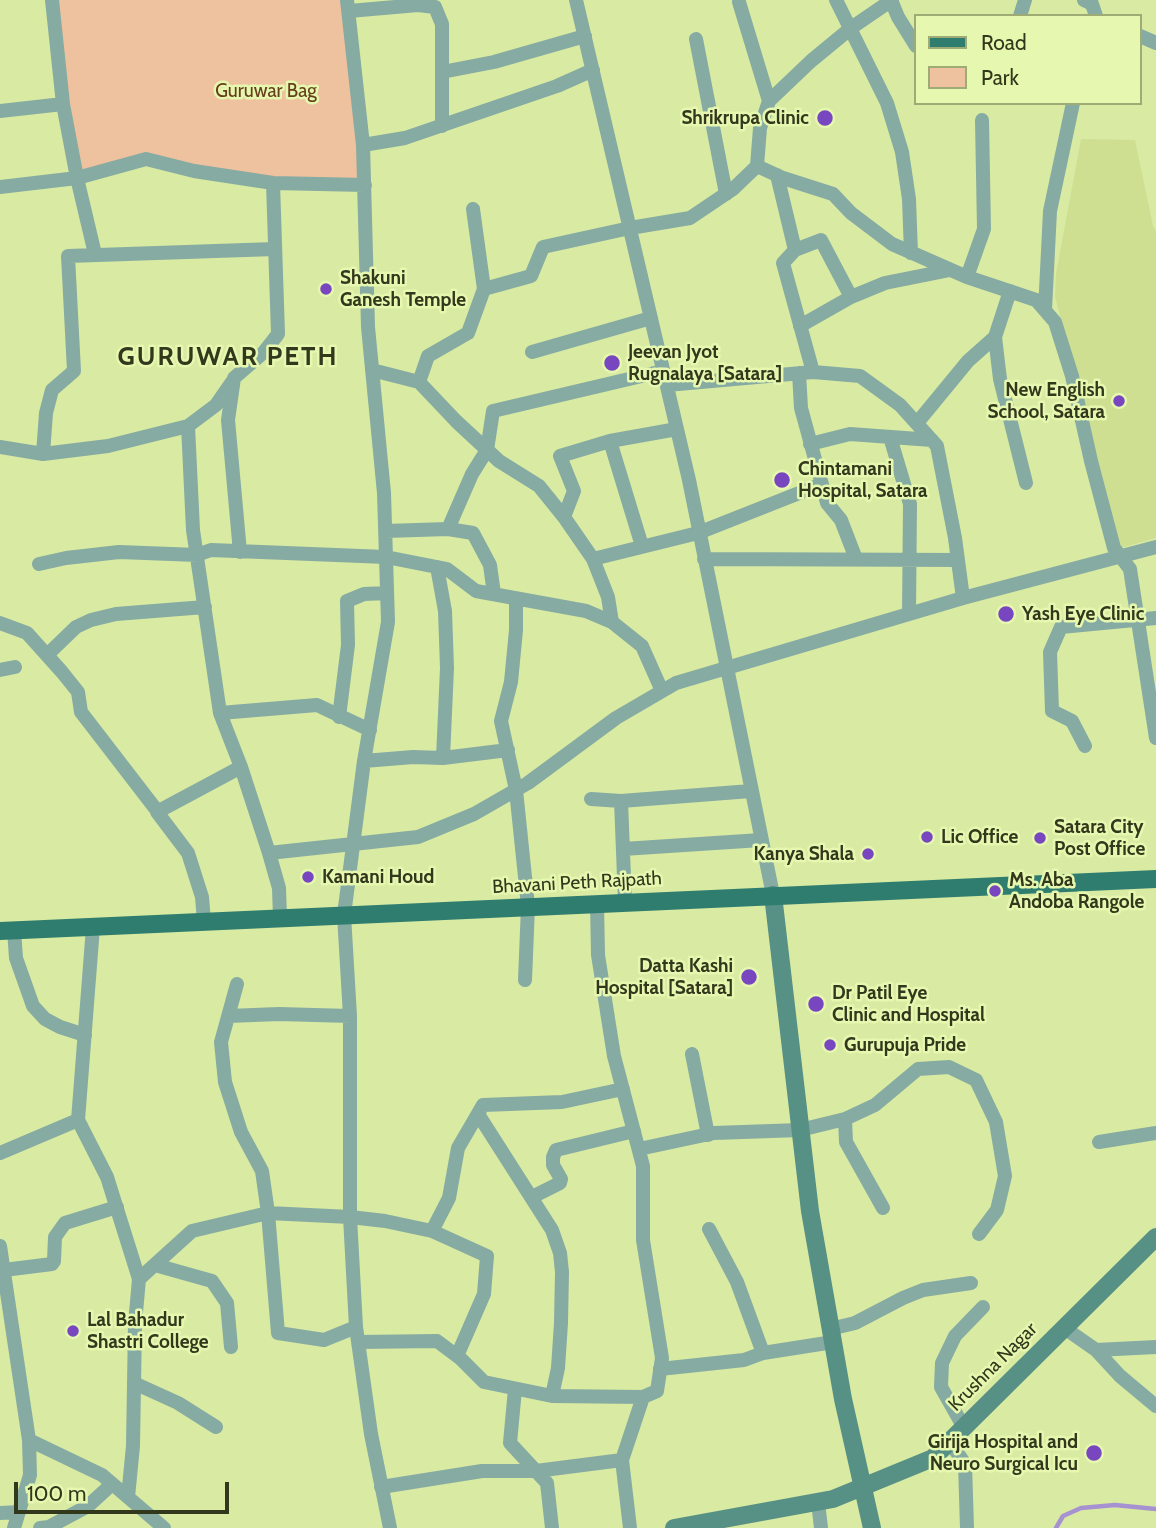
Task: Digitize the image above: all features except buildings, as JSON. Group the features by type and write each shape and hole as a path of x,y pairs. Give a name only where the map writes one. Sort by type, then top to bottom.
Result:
{"main road":[{"name":"Bhavani Peth Rajpath","path":"7,931 1156,879"},
{"path":"773,895 810,1211 832,1336 872,1528"},
{"name":"Krushna Nagar","path":"674,1528 833,1499 933,1458 1155,1239"}],"street":[{"path":"52,0 63,104 95,254"},
{"path":"576,0 677,429 773,895"},
{"path":"836,0 887,103 902,152 909,199 911,253"},
{"path":"484,289 531,276 543,247 690,218 726,194 757,166 758,140 769,101 811,61 891,0 914,42"},
{"path":"739,2 769,101"},
{"path":"390,1528 371,1434 357,1334 350,1217 351,1016 344,915 364,761 388,622 386,531 368,327 363,145 348,5 435,7 442,24 442,126"},
{"path":"442,72 494,62 585,36"},
{"path":"696,39 726,194"},
{"path":"363,145 405,138 442,126 557,86 593,70"},
{"path":"0,111 63,104"},
{"path":"1045,310 1051,211 1073,105"},
{"path":"967,277 984,229 982,120"},
{"path":"0,187 77,178 146,159 194,171 273,183 365,185"},
{"path":"757,166 832,194 851,213 892,244 967,277 1036,300 1055,322 1069,365 1114,548 1130,569 1155,730"},
{"path":"777,175 795,250"},
{"path":"1,449 43,453 108,446 188,426 216,405 234,379 264,352 278,334 273,183"},
{"path":"419,382 428,356 468,333 484,289 473,209"},
{"path":"851,298 821,240 795,250 783,263 800,326 806,372 801,408 827,503 841,520 856,559"},
{"path":"43,453 46,413 52,390 74,371 68,256 275,249"},
{"path":"800,326 885,283 950,270"},
{"path":"1010,291 995,337 1000,379 1026,483"},
{"path":"532,352 651,318"},
{"path":"916,423 968,361 995,337"},
{"path":"372,370 419,382 499,461 539,486 593,559 608,597 612,622"},
{"path":"449,529 472,474 487,450 493,411 665,378 806,372 860,376 900,405 937,446 963,598"},
{"path":"234,379 228,420 240,551"},
{"path":"188,426 193,530 220,713 269,853 279,888 280,918"},
{"path":"564,517 574,491 560,456 610,441 677,429"},
{"path":"810,444 850,434 932,440"},
{"path":"890,437 909,504 909,614"},
{"path":"610,441 642,546"},
{"path":"593,559 698,533 822,484"},
{"path":"386,531 449,529 473,533 490,565 494,594"},
{"path":"269,853 418,837 474,814 516,790 616,718 676,683 963,598 1156,547"},
{"path":"39,564 119,552 197,555 211,550 386,557 447,569 477,591 586,611 612,622 642,646 662,691"},
{"path":"704,559 958,560"},
{"path":"437,567 445,611 447,668 443,758"},
{"path":"339,716 348,645 346,601 364,594 387,593"},
{"path":"516,599 511,682 501,721 516,790 528,906 525,981"},
{"path":"47,655 76,627 91,620 116,614 205,607"},
{"path":"1085,746 1072,720 1052,711 1050,652 1061,627 1156,618"},
{"path":"0,623 27,633 78,692 81,712 188,853 202,897 204,921"},
{"path":"220,713 317,705 370,730"},
{"path":"364,761 413,757 443,758 508,750"},
{"path":"158,812 241,767"},
{"path":"591,799 621,801 751,791"},
{"path":"621,801 625,902"},
{"path":"623,849 761,840"},
{"path":"237,984 221,1041 225,1082 241,1132 262,1171 278,1333 324,1340 357,1334 437,1340 484,1382 552,1396 643,1397 657,1391 662,1358 643,1240 643,1166 614,1056 598,956 597,903"},
{"path":"93,926 78,1120 107,1177 139,1279 135,1324 133,1446 128,1497"},
{"path":"7,931 33,1006 52,1023 85,1035"},
{"path":"228,1016 351,1016"},
{"path":"692,1054 708,1135"},
{"path":"639,1149 708,1135 800,1130 845,1119 875,1105 918,1069 949,1067 976,1080 996,1122 1005,1176 997,1210 979,1234"},
{"path":"432,1231 449,1198 458,1148 483,1105 562,1102 623,1089"},
{"path":"478,1114 552,1230 560,1253 562,1272 558,1368 552,1396"},
{"path":"845,1119 846,1142 883,1208"},
{"path":"0,1153 78,1120"},
{"path":"532,1197 560,1183 561,1179 553,1165 556,1150 634,1130"},
{"path":"1099,1142 1156,1133"},
{"path":"2,1265 52,1264 55,1237 65,1223 117,1207"},
{"path":"139,1279 192,1231 268,1213 350,1217 432,1231 487,1256 484,1294 457,1356"},
{"path":"709,1229 737,1282 764,1353"},
{"path":"0,1246 29,1440 30,1475 14,1528"},
{"path":"155,1265 212,1280 227,1303 231,1347"},
{"path":"660,1369 744,1360 832,1336 923,1290 971,1283"},
{"path":"963,1426 942,1387 942,1363 955,1336 983,1307"},
{"path":"1063,1327 1096,1350 1120,1376 1156,1406"},
{"path":"1096,1350 1156,1347"},
{"path":"134,1383 178,1403 216,1427"},
{"path":"515,1389 510,1443 547,1483 552,1528"},
{"path":"630,1528 622,1460 643,1397"},
{"path":"29,1440 102,1475 164,1528"},
{"path":"949,1441 965,1464 967,1528"},
{"path":"381,1487 482,1471 536,1471 622,1460"},
{"path":"40,1528 50,1527 88,1506 112,1484"},
{"path":"818,1502 821,1528"},
{"path":"0,1513 19,1512"}],"shaded area":[{"name":"New English School, Satara","path":"1081,139 1135,140 1156,231 1156,538 1121,548 1107,505 1055,296 1056,274"}],"green space":[{"name":"Guruwar Bag","path":"57,0 351,0 362,184 273,183 146,159 81,176 69,104"}],"waterway":[{"path":"1056,1528 1063,1516 1081,1508 1115,1505 1156,1509"}],"place":[{"name":"Shrikrupa Clinic","path":"825,118"},
{"name":"Shakuni Ganesh Temple","path":"326,289"},
{"name":"Jeevan Jyot Rugnalaya [Satara]","path":"612,363"},
{"name":"New English School, Satara","path":"1119,401"},
{"name":"Chintamani Hospital, Satara","path":"782,480"},
{"name":"Yash Eye Clinic","path":"1006,614"},
{"name":"Lic Office","path":"927,837"},
{"name":"Satara City Post Office","path":"1040,838"},
{"name":"Kanya Shala","path":"868,854"},
{"name":"Kamani Houd","path":"308,877"},
{"name":"Ms. Aba Andoba Rangole","path":"995,891"},
{"name":"Datta Kashi Hospital [Satara]","path":"749,977"},
{"name":"Dr Patil Eye Clinic and Hospital","path":"816,1004"},
{"name":"Gurupuja Pride","path":"830,1045"},
{"name":"Lal Bahadur Shastri College","path":"73,1331"},
{"name":"Girija Hospital and Neuro Surgical Icu","path":"1094,1453"}],"district":[{"name":"GURUWAR PETH","path":"228,357"}]}
